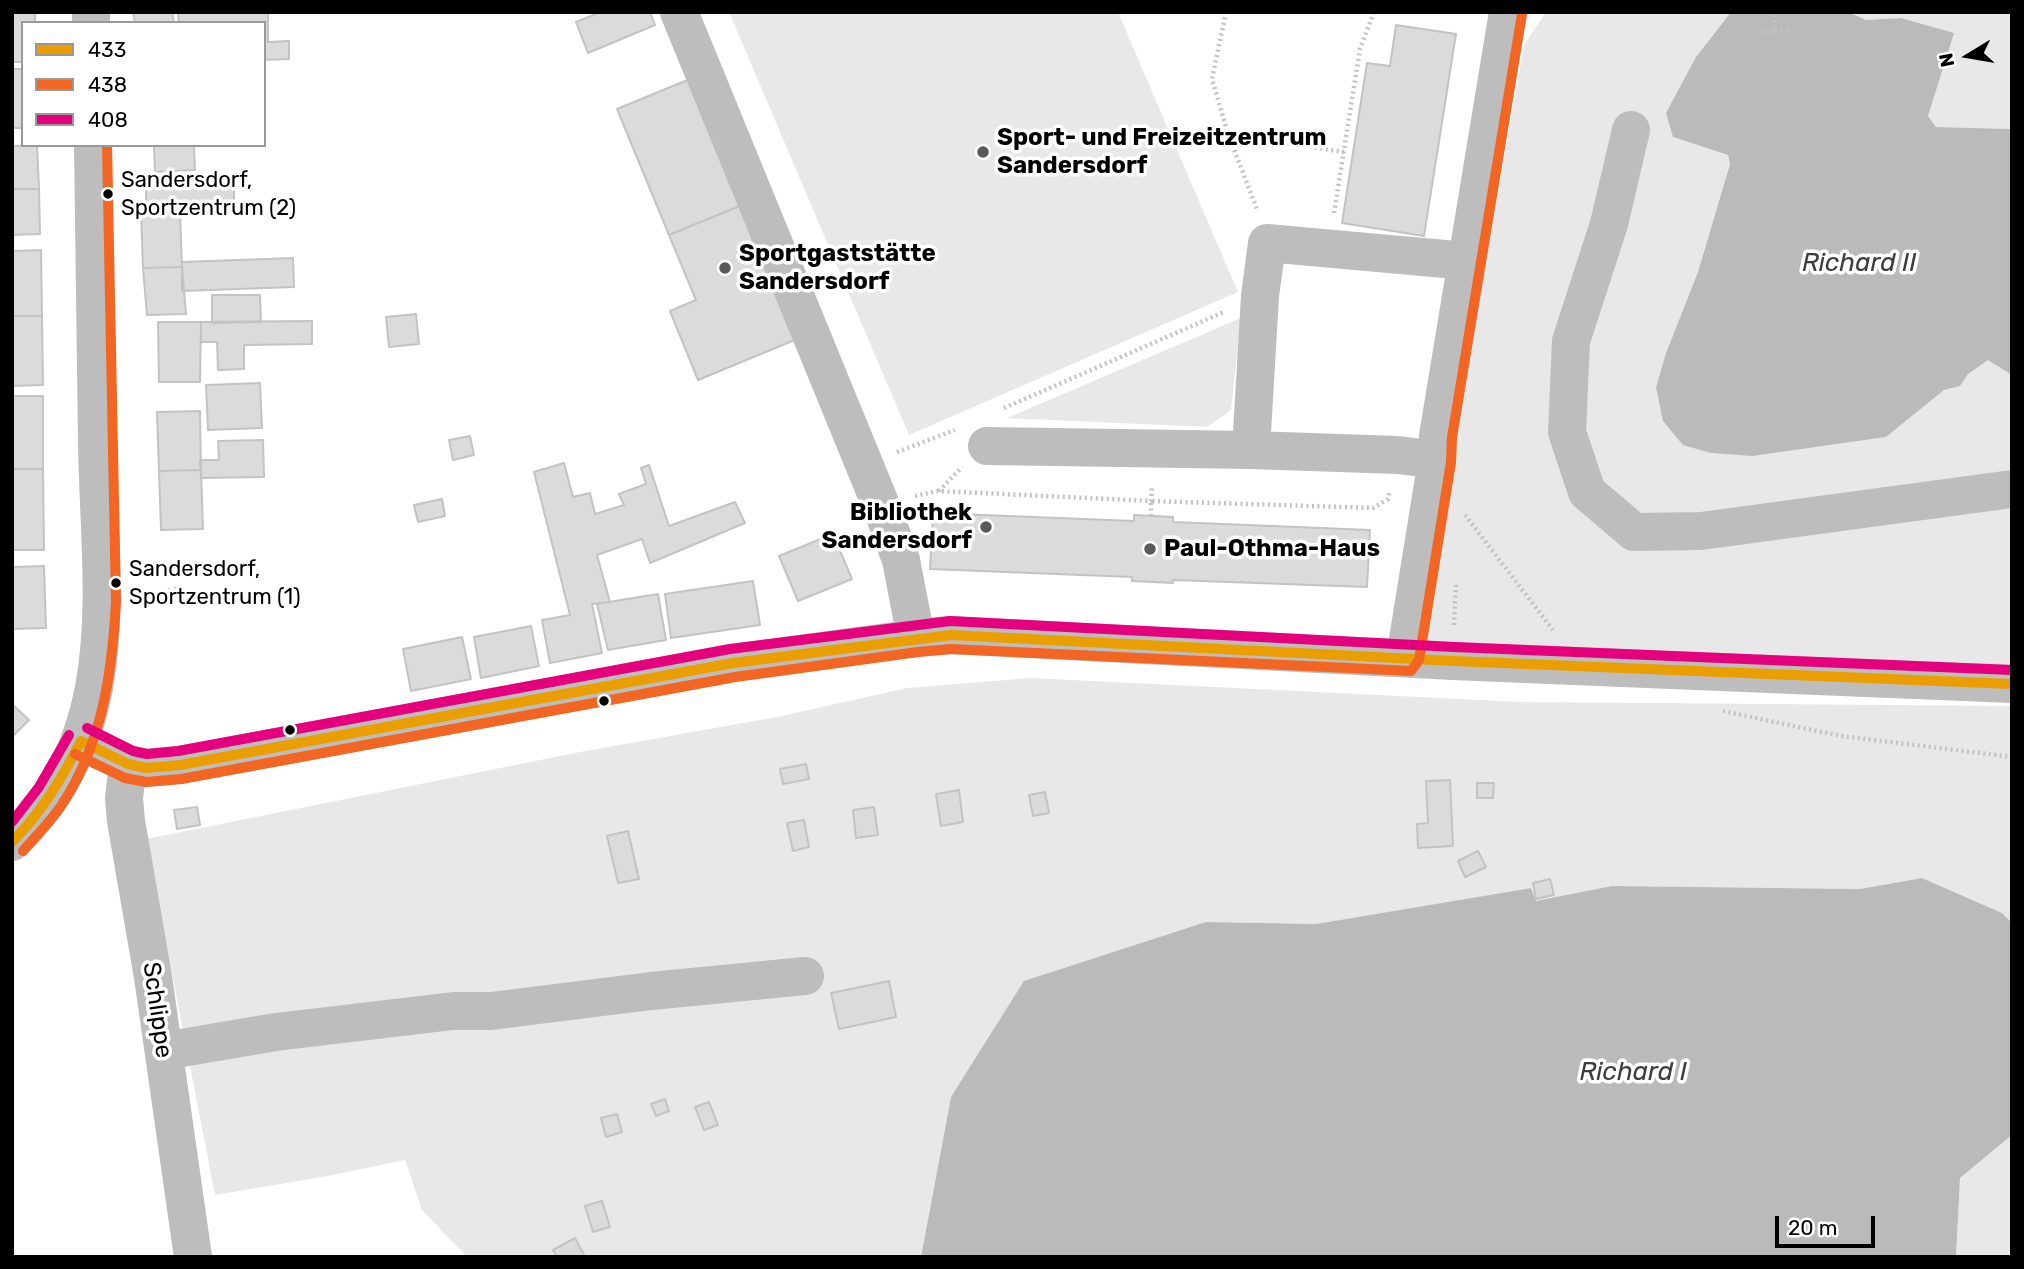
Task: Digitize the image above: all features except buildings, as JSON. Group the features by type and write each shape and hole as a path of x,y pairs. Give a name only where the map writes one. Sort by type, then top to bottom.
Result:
{"street":[{"path":"679,12 880,503 901,561 916,638"},
{"path":"1405,658 1466,261 1498,14"},
{"path":"1632,130 1609,223 1571,341 1567,432 1587,492 1634,532 1701,531 2012,489"},
{"path":"12,842 44,808 62,780 81,741 93,696 103,602 98,492 93,147"},
{"path":"1251,450 1260,296 1267,243 1466,261"},
{"path":"981,429 1154,447 1398,455 1437,460"},
{"path":"81,741 128,764 146,768 180,765 733,663 916,638 989,636 1405,658 2012,684"},
{"name":"Schlippe","path":"128,764 124,797 126,821 164,1051 193,1257"},
{"path":"164,1051 276,1032 805,976"}],"path":[{"path":"1226,12 1212,79 1228,134 1267,243"},
{"path":"1328,247 1360,49 1374,12"},
{"path":"1773,12 1775,31"},
{"path":"1756,32 1789,30"},
{"path":"1228,134 1344,152"},
{"path":"863,465 981,429 1260,296"},
{"path":"1151,516 1154,447"},
{"path":"880,503 938,491 1373,508 1388,499 1398,455"},
{"path":"1459,507 1577,665"},
{"path":"103,602 179,588 195,596"},
{"path":"1713,709 1841,736 2012,757"}],"shaded area":[{"name":"Sport- und Freizeitzentrum Sandersdorf","path":"729,12 1118,12 1238,292 909,435"},
{"path":"1546,12 1731,12 1696,57 1673,137 1728,155 1730,164 1698,272 1666,353 1656,387 1753,456 1886,437 1944,390 1960,386 1968,374 1988,359 2012,375 2012,669 1419,646 1524,45"},
{"path":"1848,12 2012,12 2012,129 1936,127 1928,116 1953,33 1901,18 1866,20"},
{"path":"1241,318 1231,410 1207,427 1007,418"},
{"path":"1031,678 1521,702 2012,706 2012,923 2002,913 1922,878 1860,889 1612,886 1536,902 1531,888 1316,924 1206,922 951,1097 921,1257 467,1257 422,1210 405,1160 215,1195 146,839 580,752 777,717 907,688"},
{"path":"2012,1135 2012,1257 1956,1257 1960,1178"}],"water":[{"name":"Richard II","path":"1731,12 1848,12 1866,20 1901,18 1954,33 1928,116 1936,127 2012,129 2012,375 1988,360 1968,374 1960,386 1944,390 1886,437 1753,456 1711,453 1683,445 1663,421 1656,387 1666,353 1698,272 1730,164 1728,155 1673,137 1666,113 1696,57"},
{"name":"Richard I","path":"1922,878 2002,913 2012,923 2012,1135 1960,1178 1956,1257 921,1257 951,1097 1024,981 1206,922 1316,924 1531,888 1536,901 1612,886 1860,889"}],"transit line":[{"name":"438","path":"75,754 125,778 146,782 181,779 735,677 951,649 1411,671 1419,660 1451,462 1452,437 1522,14"},
{"name":"438","path":"23,851 61,806 75,783 95,734 108,682 116,602 107,147"},
{"name":"408","path":"87,728 133,751 147,754 178,751 730,649 950,621 1454,647 2012,670"},
{"name":"433","path":"81,741 128,764 146,768 180,765 733,663 951,635 1453,661 2012,684"},
{"name":"408","path":"12,822 39,787 69,735"},
{"name":"433","path":"12,842 51,794 81,741"}],"place":[{"name":"Sport- und Freizeitzentrum Sandersdorf","path":"983,152"},
{"name":"Sandersdorf, Sportzentrum (2)","path":"108,194"},
{"name":"Sportgaststätte Sandersdorf","path":"725,268"},
{"name":"Bibliothek Sandersdorf","path":"986,527"},
{"name":"Paul-Othma-Haus","path":"1150,549"},
{"name":"Sandersdorf, Sportzentrum (1)","path":"116,583"}]}
